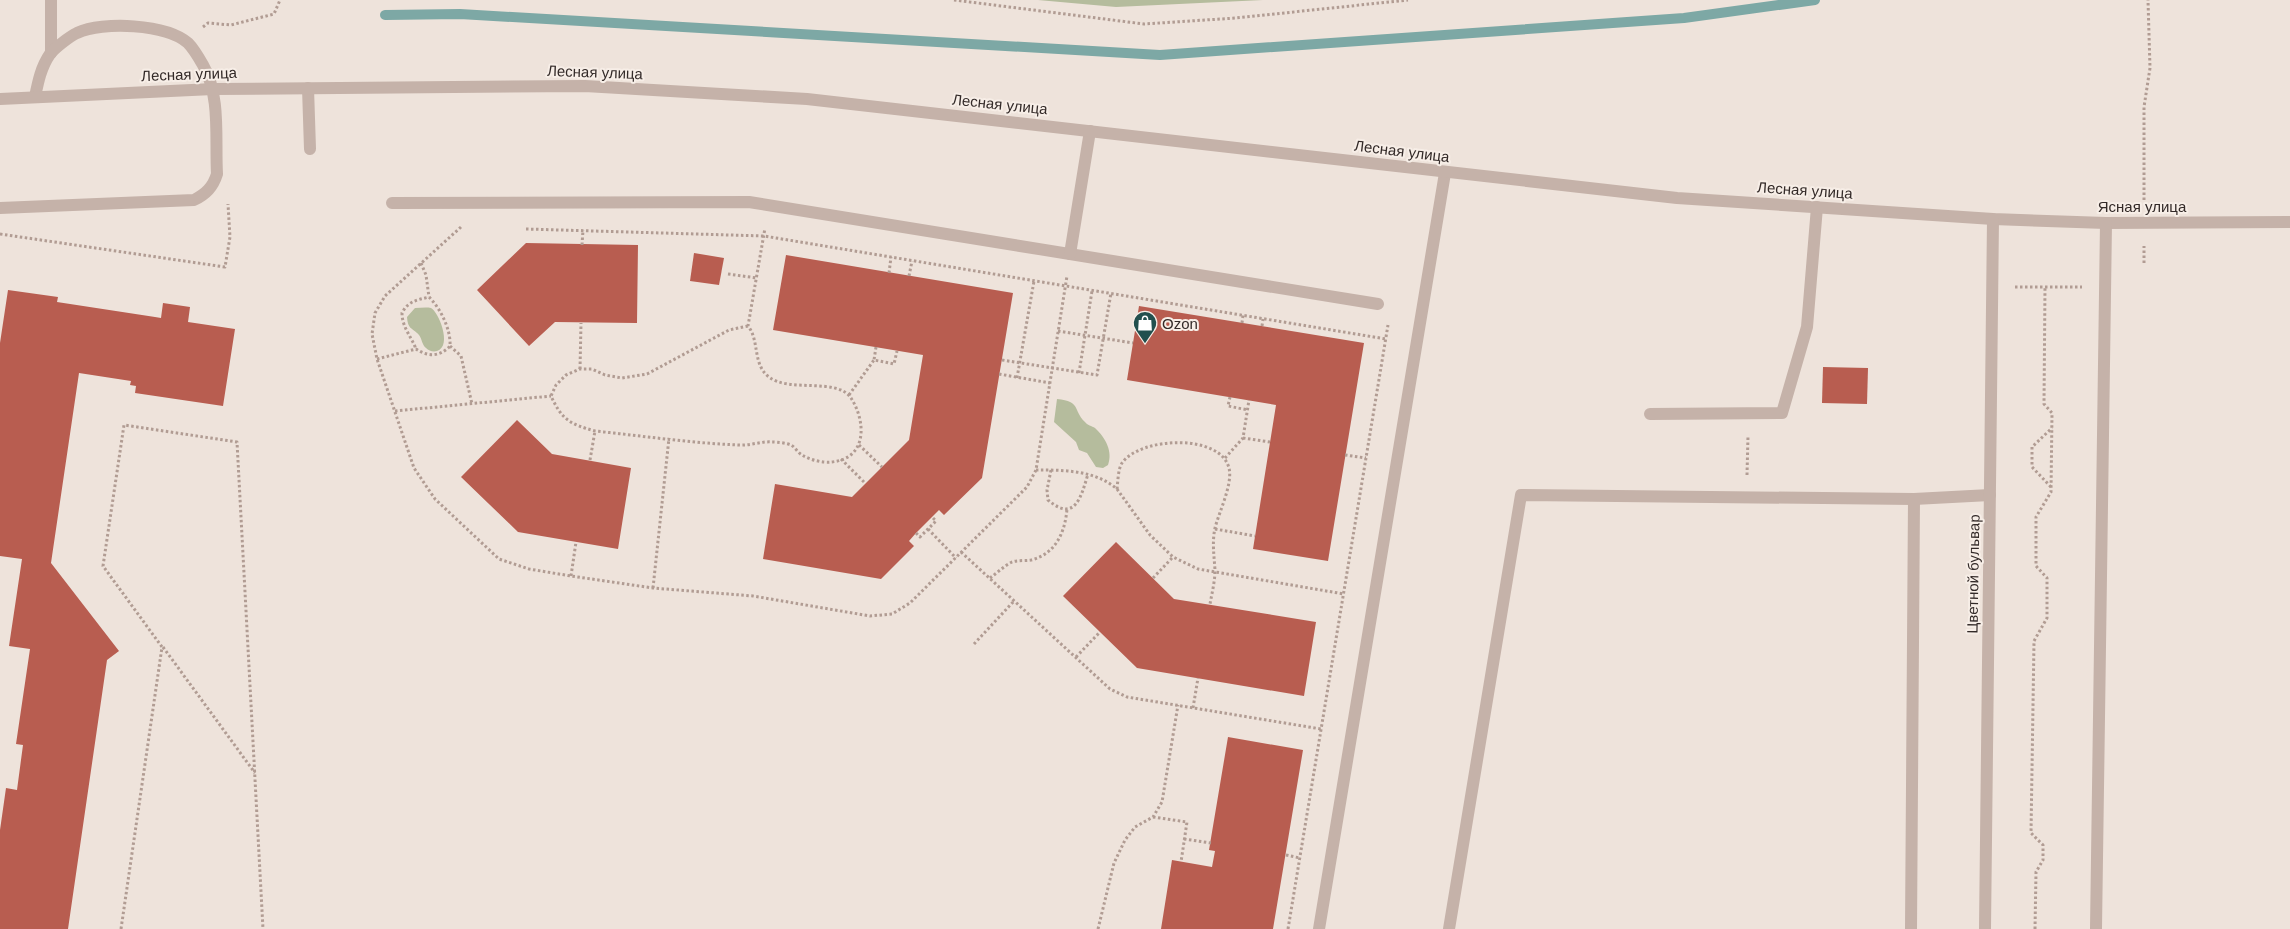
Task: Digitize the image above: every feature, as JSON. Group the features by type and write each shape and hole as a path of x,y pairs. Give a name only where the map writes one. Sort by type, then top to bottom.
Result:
{"street":[{"path":"51,53 52,0"},
{"path":"0,208 194,200 210,189 217,174 213,89 203,65 187,43 162,30 132,26 104,27 77,33 51,53 42,69 35,97"},
{"name":"Лесная улица","path":"0,99 213,89 595,87 807,99 1677,198 1993,219"},
{"path":"308,88 310,149"},
{"path":"1070,254 1090,130"},
{"path":"1319,929 1445,173"},
{"path":"392,203 749,202 1378,304"},
{"path":"1650,414 1782,413 1807,327 1817,207"},
{"name":"Ясная улица","path":"1993,219 2106,223 2290,222"},
{"name":"Цветной бульвар","path":"1985,929 1993,219"},
{"path":"2096,929 2106,223"},
{"path":"1449,929 1521,495 1914,499 1990,495"},
{"path":"1911,929 1914,499"}],"path":[{"path":"187,43 208,23 231,25 274,14 280,0"},
{"path":"954,0 1144,24 1236,18 1408,0"},
{"path":"2144,263 2144,107 2150,68 2148,0"},
{"path":"0,234 225,267 230,237 227,191 217,174"},
{"path":"486,202 385,296 375,313 372,334 377,359 414,468 435,498 499,559 529,569 652,588 753,596 870,616 892,614 910,603 1027,487 1036,470 1070,254"},
{"path":"748,326 769,206"},
{"path":"460,227 470,227"},
{"path":"517,229 764,236 1386,339"},
{"path":"889,273 891,258"},
{"path":"909,276 912,261"},
{"path":"421,263 426,275 429,297 437,305 441,314 448,332 450,346 461,356 472,404"},
{"path":"728,274 756,278"},
{"path":"1017,378 1034,281"},
{"path":"2007,286 2088,287"},
{"path":"2035,929 2036,872 2043,860 2043,845 2031,833 2034,641 2047,618 2047,578 2036,566 2036,517 2051,492 2052,413 2044,404 2046,287"},
{"path":"1079,373 1092,291"},
{"path":"1002,360 1097,376 1111,294"},
{"path":"429,297 406,305 402,313 405,330 412,338 416,349 424,354 444,353 450,346"},
{"path":"1288,929 1391,306 1378,304"},
{"path":"1242,323 1244,315"},
{"path":"1262,326 1263,319"},
{"path":"580,369 581,323"},
{"path":"748,326 754,333 758,363 768,377 781,384 833,388 849,395 858,411 862,429 859,445 852,453 832,462 816,460 802,455 791,445 771,442 741,446 595,431 577,426 559,414 551,396 556,385 566,376 580,369 592,369 605,376 622,378 648,374 729,330 748,326"},
{"path":"1058,330 1133,343"},
{"path":"849,395 874,360 876,347"},
{"path":"377,359 416,349"},
{"path":"874,360 894,364 897,351"},
{"path":"999,374 1050,383"},
{"path":"395,412 551,396"},
{"path":"1230,397 1228,406 1248,410"},
{"path":"1225,458 1243,438 1249,400"},
{"path":"1747,497 1748,413"},
{"path":"255,773 103,566 124,425 238,442 255,773 263,929"},
{"path":"2051,487 2032,467 2032,447 2052,427"},
{"path":"590,460 595,431"},
{"path":"652,588 669,438"},
{"path":"1243,438 1270,442"},
{"path":"1117,489 1121,464 1128,457 1144,448 1173,443 1195,443 1214,449 1225,458 1229,470 1229,482 1215,530 1213,545 1215,572 1210,604"},
{"path":"859,445 882,467"},
{"path":"1345,455 1366,458"},
{"path":"841,459 865,483"},
{"path":"1036,470 1062,469 1088,474 1110,483 1117,489 1150,534 1173,557 1198,569 1344,594"},
{"path":"1051,470 1047,490 1048,500 1056,507 1067,509 1075,506 1081,497 1088,474"},
{"path":"990,578 1013,562 1033,560 1049,551 1060,540 1065,525 1067,509"},
{"path":"916,533 920,537 928,530 936,521 932,517"},
{"path":"928,530 956,558"},
{"path":"1215,530 1255,536"},
{"path":"570,576 576,542"},
{"path":"961,552 1110,689 1118,693 1127,697 1321,730"},
{"path":"1153,578 1173,557"},
{"path":"974,644 1014,601"},
{"path":"1076,657 1100,632"},
{"path":"120,929 162,647"},
{"path":"1193,708 1198,678"},
{"path":"1098,929 1114,863 1125,840 1135,827 1153,817 1162,802 1178,705"},
{"path":"1153,817 1187,822 1181,862"},
{"path":"1184,839 1210,843"},
{"path":"1286,855 1300,858"}],"green space":[{"path":"1038,0 1263,0 1116,7"},
{"path":"415,308 431,308 437,315 443,329 444,343 442,348 437,351 428,350 419,335 409,326 407,317"},
{"path":"1057,399 1073,404 1086,423 1095,428 1102,436 1109,450 1108,465 1103,468 1096,467 1087,453 1079,450 1076,442 1054,422"}],"building":[{"path":"526,243 638,245 637,323 555,322 529,346 477,290"},
{"path":"694,253 724,258 719,285 690,281"},
{"path":"786,255 1013,293 982,478 944,515 939,510 916,533 909,541 914,546 881,579 763,559 775,484 852,497 909,440 923,355 773,330"},
{"path":"8,290 58,297 57,302 161,318 163,303 190,307 188,322 235,329 223,406 135,393 136,386 130,385 131,381 79,373 51,563 119,651 107,660 68,929 0,929 0,830 6,788 17,790 23,745 16,744 30,649 9,646 22,559 0,556 0,343"},
{"path":"1139,306 1364,343 1328,561 1253,549 1276,405 1127,380"},
{"path":"1823,367 1868,368 1867,404 1822,403"},
{"path":"517,420 552,454 631,468 618,549 518,532 461,477"},
{"path":"1116,542 1174,599 1316,622 1304,696 1137,668 1063,596"},
{"path":"1228,737 1303,750 1273,929 1161,929 1172,860 1212,867 1215,851 1209,850"}],"waterway":[{"path":"385,15 460,14 1160,55 1684,18 1815,0"}],"place":[{"name":"Ozon","path":"1145,344"}]}
